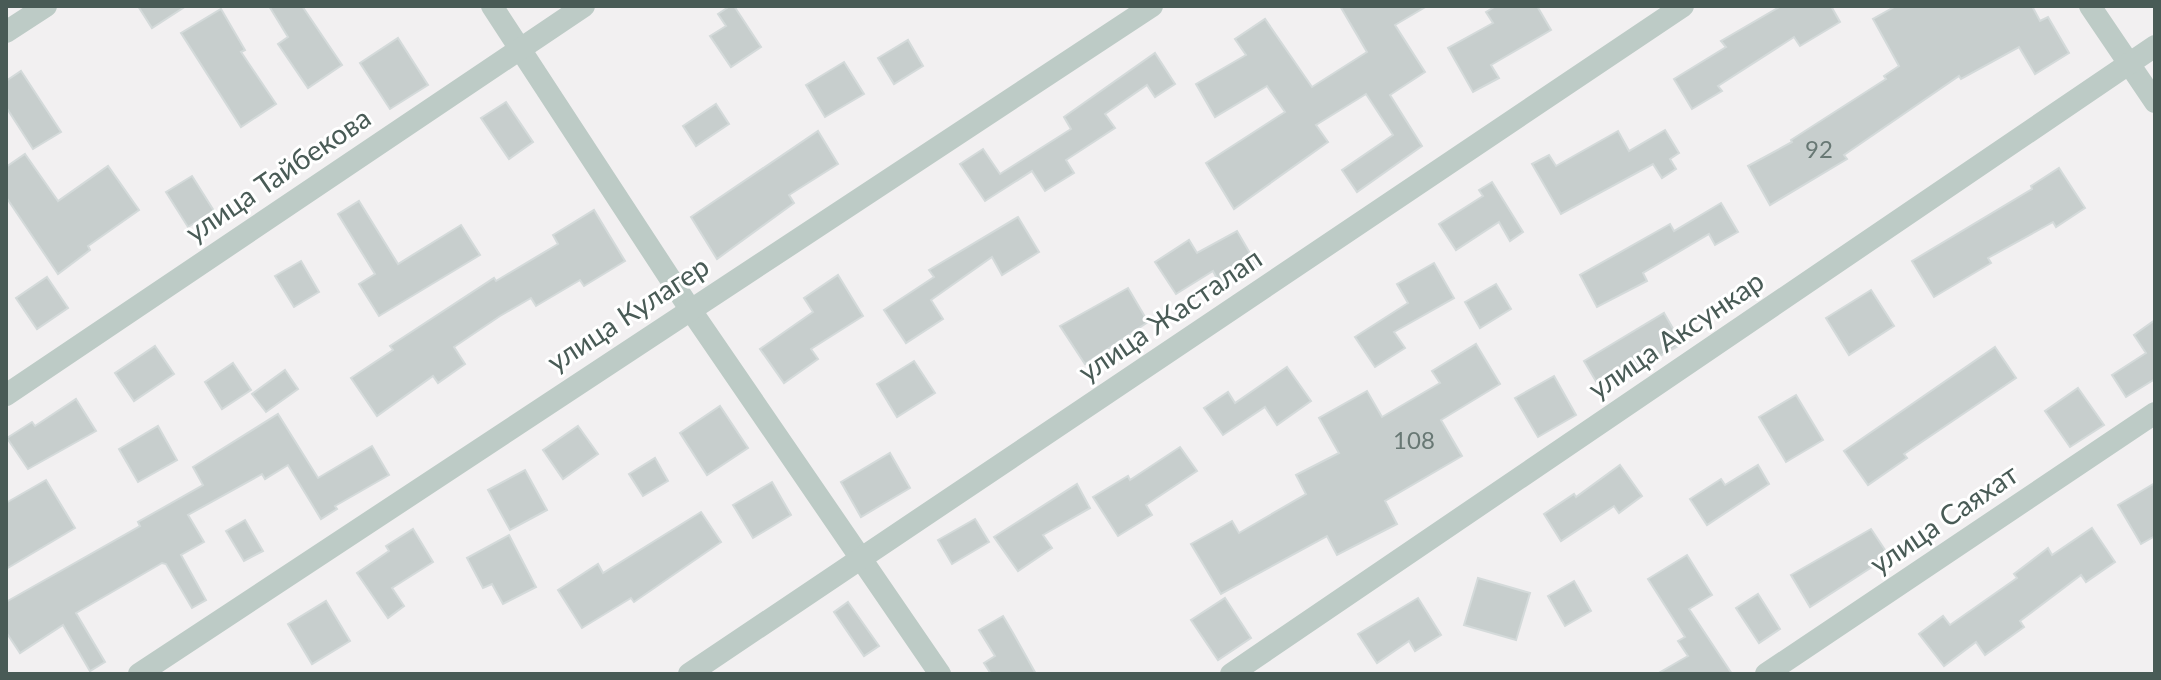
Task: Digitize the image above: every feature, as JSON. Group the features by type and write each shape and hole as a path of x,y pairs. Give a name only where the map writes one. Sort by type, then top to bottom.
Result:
{"street":[{"path":"6,32 46,6"},
{"path":"492,6 690,309 940,674"},
{"name":"улица Тайбекова","path":"6,395 584,6"},
{"name":"улица Кулагер","path":"139,674 1152,6"},
{"name":"улица Жасталап","path":"689,674 1683,6"},
{"path":"2090,6 2155,102"},
{"name":"улица Аксункар","path":"1231,674 2155,46"},
{"name":"улица Саяхат","path":"1766,674 2155,413"}],"building":[{"path":"138,6 186,6 152,28"},
{"path":"269,6 302,6 342,65 308,88 278,44 288,37"},
{"path":"734,6 761,47 731,67 710,36 726,26 718,14"},
{"path":"1340,6 1427,6 1395,25 1425,72 1390,95 1422,146 1357,192 1342,170 1393,135 1366,94 1316,125 1328,142 1234,209 1206,163 1285,112 1267,86 1215,117 1196,84 1246,55 1235,39 1265,19 1312,87 1367,52"},
{"path":"1496,6 1537,6 1551,30 1491,65 1499,78 1473,92 1448,48 1493,23 1486,12"},
{"path":"1781,6 1831,6 1840,22 1800,46 1794,37 1718,86 1722,91 1692,109 1674,79 1726,47 1721,41"},
{"path":"1896,6 2032,6 2040,21 2048,17 2069,53 2035,74 2019,47 1961,79 1959,76 1844,155 1847,159 1770,205 1748,166 1792,142 1886,79 1884,76 1899,66 1873,19"},
{"path":"221,9 245,50 241,52 276,104 241,127 181,33"},
{"path":"398,38 428,85 390,109 360,63"},
{"path":"908,40 923,66 894,84 878,58"},
{"path":"1155,53 1175,84 1155,97 1147,85 1105,114 1115,128 1066,160 1074,173 1045,191 1032,171 985,201 960,164 983,149 1000,174 1071,129 1064,117"},
{"path":"844,62 864,94 825,117 806,85"},
{"path":"21,71 61,132 33,149 6,107 6,81"},
{"path":"506,102 533,142 509,159 481,118"},
{"path":"716,104 729,124 696,146 683,126"},
{"path":"1665,130 1679,153 1670,159 1676,169 1662,178 1653,164 1561,214 1532,164 1549,155 1556,166 1618,131 1629,151"},
{"path":"818,131 838,164 789,195 794,203 717,259 691,217"},
{"path":"25,154 58,201 108,166 139,210 88,246 90,250 58,274 6,197 6,167"},
{"path":"2059,168 2085,208 2056,227 2053,222 1988,258 1991,263 1934,297 1912,261 2032,189 2031,186"},
{"path":"192,176 214,211 188,227 166,192"},
{"path":"1492,182 1523,232 1510,241 1499,222 1456,250 1439,224 1483,196 1479,190"},
{"path":"359,201 398,264 461,225 480,255 379,316 359,284 375,274 338,214"},
{"path":"1721,203 1738,232 1715,245 1709,234 1643,273 1647,281 1597,307 1580,275 1670,224 1674,231"},
{"path":"594,210 625,261 584,286 580,280 536,306 531,298 500,316 454,347 465,364 438,383 433,376 377,416 351,378 393,350 390,346 494,278 496,281 558,244 553,235"},
{"path":"1018,217 1039,252 1002,275 992,257 931,300 943,319 906,343 884,310 934,277 929,270"},
{"path":"1237,231 1258,267 1222,288 1213,271 1176,294 1155,262 1189,240 1197,253"},
{"path":"301,261 319,292 294,307 275,276"},
{"path":"1434,263 1454,298 1394,332 1405,348 1375,367 1355,337 1408,303 1397,284"},
{"path":"838,275 863,316 811,349 818,359 784,383 760,349 813,312 804,298"},
{"path":"47,277 68,308 37,329 16,298"},
{"path":"1496,284 1511,309 1480,328 1465,302"},
{"path":"1128,288 1148,322 1085,364 1060,326"},
{"path":"1871,290 1894,326 1849,355 1826,318"},
{"path":"1664,313 1682,344 1600,388 1584,361"},
{"path":"2155,320 2155,379 2126,397 2112,375 2146,353 2134,335"},
{"path":"1476,344 1500,384 1441,420 1462,456 1385,501 1397,524 1337,555 1327,536 1221,594 1191,544 1232,521 1239,533 1306,494 1296,475 1339,453 1319,418 1367,391 1382,417 1440,383 1432,371"},
{"path":"155,346 174,374 134,401 115,373"},
{"path":"1995,347 2016,378 1904,454 1907,458 1868,485 1844,451"},
{"path":"914,361 935,393 897,417 877,384"},
{"path":"233,363 251,390 222,409 205,382"},
{"path":"1287,367 1311,401 1277,425 1265,407 1223,435 1204,408 1228,392 1235,403"},
{"path":"285,370 298,389 266,412 252,394"},
{"path":"1554,376 1576,415 1538,437 1515,398"},
{"path":"2078,388 2104,425 2070,447 2045,411"},
{"path":"1796,395 1823,440 1786,462 1759,417"},
{"path":"76,399 96,431 28,469 7,438 32,422 35,426"},
{"path":"720,406 748,448 707,475 680,433"},
{"path":"278,414 318,478 372,446 389,475 335,506 337,509 321,519 288,465 265,479 262,474 188,515 204,542 181,555 206,600 192,608 166,564 162,563 76,613 105,662 90,671 63,625 20,653 6,632 6,602 140,526 138,522 203,485 193,467"},
{"path":"158,426 177,460 138,482 119,449"},
{"path":"578,426 598,454 563,479 543,450"},
{"path":"1180,447 1197,471 1146,505 1152,515 1118,536 1093,497 1128,476 1130,480"},
{"path":"890,453 910,488 861,517 841,482"},
{"path":"655,458 668,481 643,496 629,474"},
{"path":"1620,465 1642,496 1619,513 1614,506 1561,541 1544,514 1574,494 1576,497"},
{"path":"1758,465 1769,484 1707,525 1690,499 1721,479 1725,485"},
{"path":"525,470 547,510 510,530 488,490"},
{"path":"46,480 75,528 6,569 6,503"},
{"path":"772,482 791,515 753,538 733,505"},
{"path":"2155,483 2155,536 2141,544 2118,505"},
{"path":"1077,484 1090,508 1043,535 1052,548 1018,571 994,537"},
{"path":"701,512 721,542 634,602 631,598 582,628 558,590 598,564 603,573"},
{"path":"975,519 989,542 952,564 938,540"},
{"path":"245,520 263,551 244,561 226,531"},
{"path":"2092,528 2115,562 2086,582 2081,575 2020,621 2024,627 1985,655 1976,642 1944,666 1919,634 1943,616 1950,625 2017,578 2014,574 2048,548 2052,555"},
{"path":"413,529 433,562 392,588 404,606 388,618 357,573 389,551 386,546"},
{"path":"1871,529 1889,556 1810,607 1791,575"},
{"path":"509,535 536,587 503,604 492,584 483,588 467,558"},
{"path":"1687,555 1712,595 1689,609 1732,674 1657,674 1688,656 1678,641 1685,637 1648,579"},
{"path":"1478,578 1530,593 1516,640 1464,625"},
{"path":"1574,581 1591,611 1565,626 1548,596"},
{"path":"1758,594 1780,629 1759,643 1736,608"},
{"path":"1225,598 1251,638 1218,660 1191,620"},
{"path":"1418,598 1441,635 1415,651 1409,641 1377,663 1358,634"},
{"path":"326,601 350,641 312,664 288,624"},
{"path":"848,602 879,646 864,656 834,612"},
{"path":"1003,616 1036,674 991,674 984,663 995,656 979,630"}]}
